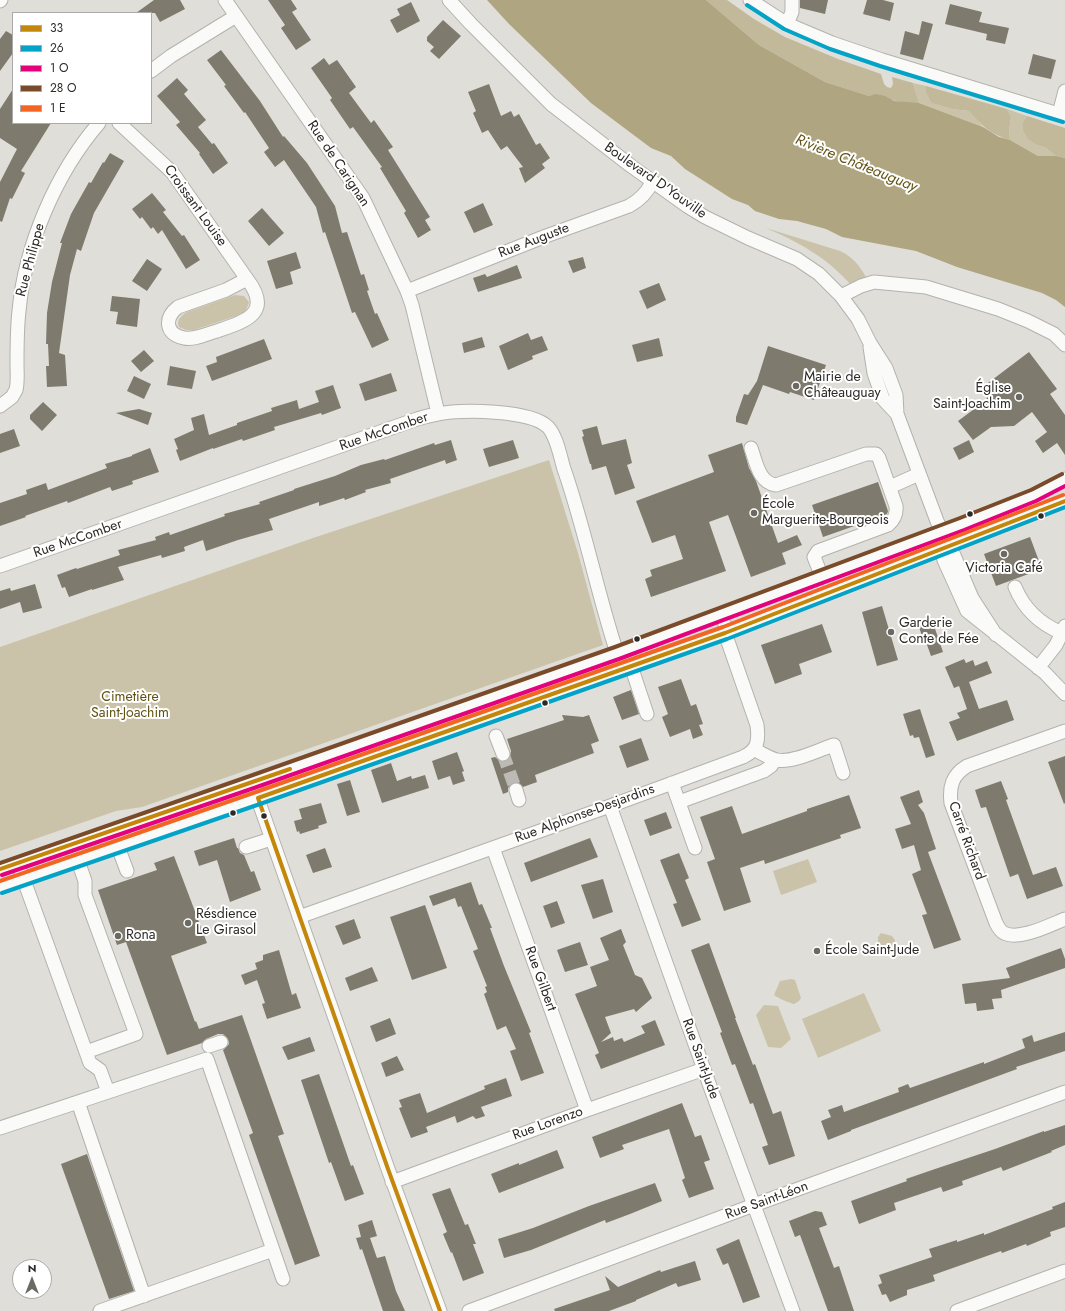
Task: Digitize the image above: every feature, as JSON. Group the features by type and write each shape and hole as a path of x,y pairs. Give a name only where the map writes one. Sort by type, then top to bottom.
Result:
{"street":[{"name":"Rue de Carignan","path":"225,0 363,198 407,291 412,305 438,414"},
{"name":"Boulevard D'Youville","path":"449,0 551,104 652,182 687,206 723,227 797,259 819,274 841,296 858,319 870,343 874,373 883,399 897,414 942,532 946,547 972,598 996,635 1038,668 1065,694"},
{"path":"750,0 787,24 819,38 875,58 1062,115 1065,91"},
{"path":"787,24 792,12 792,0"},
{"path":"152,70 171,56 236,16"},
{"name":"Rue Philippe","path":"0,406 12,398 16,390 17,333 20,295 39,227 51,198 72,159 98,124"},
{"name":"Croissant Louise","path":"120,124 172,172 247,278 256,292 258,302 257,308 249,318 237,324 195,338 178,336 173,333 168,323 169,316 178,307 226,290 247,278"},
{"name":"Rue Auguste","path":"407,291 552,234 629,206 640,200 650,188 652,182"},
{"path":"841,296 861,286 874,282 916,285 941,291 998,309 1060,332 1065,345"},
{"name":"Rue McComber","path":"0,566 418,419 438,414 480,412 520,415 542,422 551,431 570,487 617,653"},
{"path":"751,448 762,476 770,483 776,485 870,453 876,454 879,458 890,487 896,511 893,521 888,525 818,551 814,557 822,577"},
{"path":"890,487 920,474"},
{"path":"0,869 617,653 942,532 1034,495 1065,479"},
{"path":"0,887 258,798 725,633 1065,501"},
{"path":"1015,588 1023,604 1033,615 1047,626 1063,629 1049,655 1038,668"},
{"path":"738,608 725,625 725,633 757,725 758,741 754,749 775,760 788,760 834,745 843,773"},
{"path":"630,666 647,714"},
{"name":"Carré Richard","path":"1065,732 967,766 955,775 952,781 950,794 951,804 999,928 1009,935 1018,936 1065,920"},
{"path":"496,736 503,754"},
{"name":"Rue Alphonse-Desjardins","path":"299,918 742,757 754,749"},
{"path":"679,802 764,771 775,760"},
{"path":"252,782 392,1182 440,1311"},
{"path":"672,783 695,848"},
{"name":"Rue Saint-Jude","path":"610,806 704,1069 793,1311"},
{"path":"246,847 271,839"},
{"path":"118,847 127,871"},
{"name":"Rue Gilbert","path":"493,848 587,1110"},
{"path":"78,861 85,881 85,895 136,1034 86,1052"},
{"path":"18,863 90,1063 100,1070 108,1092"},
{"path":"0,1128 207,1058 284,1279"},
{"name":"Rue Lorenzo","path":"392,1182 587,1110 704,1069"},
{"name":"Rue Saint-Léon","path":"469,1311 1065,1092"},
{"path":"78,1102 144,1296"},
{"path":"100,1311 273,1250"},
{"path":"957,1311 1065,1271"}],"green space":[{"path":"913,83 926,86 926,93 931,103 952,109 969,111 983,127 919,103"},
{"path":"1007,109 1027,116 1023,122 1037,145 1046,148 1056,156 1038,156 1010,140 1009,131 1011,117"},
{"path":"766,228 840,251 849,256 855,262 866,277 850,284 841,274 811,251"},
{"path":"235,295 244,296 249,302 246,311 242,314 194,330 186,330 179,327 179,320 187,312"},
{"name":"Cimetière Saint-Joachim","path":"549,460 578,553 603,645 142,807 116,811 0,851 0,647 313,538"},
{"path":"808,859 817,882 781,895 773,871"},
{"path":"881,933 892,936 895,940 894,951 887,954 882,951 878,941 878,937"},
{"path":"791,979 795,980 801,998 794,1004 774,995 780,981"},
{"path":"864,993 881,1031 818,1058 802,1019"},
{"path":"764,1005 778,1006 791,1039 781,1048 768,1047 756,1015"}],"shaded area":[{"path":"706,0 727,0 754,19 785,37 838,59 881,74 884,84 887,87 891,88 893,84 892,77 913,83 919,103 899,102 877,95 869,96 825,82 759,45"},
{"path":"926,86 1007,109 1011,117 1009,131 1010,140 987,129 969,111 952,109 931,103 926,93"},
{"path":"1027,116 1065,128 1065,158 1056,156 1046,148 1037,145 1028,139 1023,130 1023,122"}],"water":[{"name":"Rivière Châteauguay","path":"487,0 706,0 759,45 825,82 869,96 876,94 885,96 894,101 919,103 983,127 999,137 1010,140 1038,156 1056,156 1065,158 1065,307 1056,300 1042,293 957,267 916,251 842,237 826,229 797,221 779,219 755,211 748,205 732,199 685,169 671,156 651,148 591,103 509,24"}],"building":[{"path":"154,0 180,0 185,9 160,22 155,13 137,12"},
{"path":"268,0 291,0 297,9 292,12 311,40 296,50 281,28 285,25"},
{"path":"800,0 828,0 825,14 800,8"},
{"path":"867,0 883,0 894,3 890,21 863,14"},
{"path":"411,2 420,21 397,33 390,20 400,15 397,9"},
{"path":"950,4 982,12 979,22 1009,28 1005,44 986,40 987,34 945,24"},
{"path":"443,20 461,36 439,59 430,51 434,47 427,41 427,37"},
{"path":"922,21 933,24 923,60 900,54 905,31 919,35"},
{"path":"6,31 12,34 12,54 0,71 0,39"},
{"path":"221,50 260,101 283,137 284,136 307,163 335,206 342,233 347,232 361,275 364,274 369,290 367,291 375,314 377,313 389,340 372,348 355,312 352,313 325,232 323,233 316,207 284,160 275,167 264,152 269,148 207,60"},
{"path":"1033,54 1056,60 1051,79 1028,74"},
{"path":"324,58 329,65 337,60 356,87 349,93 371,123 374,120 393,147 388,150 430,217 425,220 431,230 418,238 404,213 406,211 380,168 382,167 353,127 350,129 330,100 332,98 311,68"},
{"path":"177,78 188,90 184,94 206,120 198,127 212,144 214,143 228,163 213,174 199,154 200,153 176,125 180,122 157,96"},
{"path":"489,84 501,116 511,111 514,117 519,114 536,145 540,143 550,158 542,164 545,168 525,183 519,168 523,167 507,146 501,150 488,130 482,133 473,113 476,111 468,92"},
{"path":"12,91 12,124 50,124 21,171 25,173 12,199 10,198 2,222 0,221 0,182 17,149 0,138 0,109"},
{"path":"110,153 124,161 94,213 81,251 77,249 70,275 59,353 65,355 67,386 47,387 46,366 49,366 48,344 46,344 47,313 52,282 62,243 60,243 71,214 89,182 91,183"},
{"path":"152,193 166,210 163,212 182,236 184,235 200,260 186,269 162,230 158,234 153,227 151,229 142,217 140,219 132,209"},
{"path":"483,203 493,225 474,233 464,212"},
{"path":"262,208 284,233 269,246 248,221"},
{"path":"296,252 301,268 290,272 293,284 276,289 267,261"},
{"path":"583,257 586,268 573,273 568,261"},
{"path":"147,259 162,269 147,291 132,281"},
{"path":"517,265 522,278 478,292 473,278 485,274 487,277"},
{"path":"659,283 666,300 647,309 639,291"},
{"path":"112,296 140,299 137,327 116,324 118,312 110,311"},
{"path":"528,333 531,340 542,336 548,350 532,356 533,359 508,370 499,346"},
{"path":"482,337 485,347 464,353 462,343"},
{"path":"659,338 663,356 637,362 632,345"},
{"path":"264,339 272,359 212,381 206,366 217,362 216,357"},
{"name":"Mairie de Châteauguay","path":"768,346 826,365 814,400 790,392 789,394 763,385 747,425 736,422 736,417 744,394 748,395 757,381"},
{"path":"144,350 154,361 141,372 131,361"},
{"name":"Église Saint-Joachim","path":"1029,352 1057,389 1050,394 1065,415 1065,455 1057,443 1043,453 1035,441 1047,432 1032,412 1014,426 991,427 973,440 958,421 985,401 990,394 984,386"},
{"path":"170,366 196,371 192,389 167,385"},
{"path":"391,373 397,391 365,401 359,384"},
{"path":"134,376 151,384 144,399 127,391"},
{"path":"333,385 341,408 322,415 321,413 274,427 275,430 243,441 242,439 213,448 180,461 176,450 178,449 174,439 194,430 191,418 204,414 209,435 237,425 237,423 272,411 271,408 297,400 299,409 319,402 315,391"},
{"path":"43,402 57,415 42,431 30,419 30,415"},
{"path":"139,409 152,413 148,425 116,413"},
{"path":"597,426 602,445 626,439 632,463 627,465 635,488 615,495 606,466 592,470 582,437 584,436 582,430"},
{"path":"14,429 20,446 0,453 0,434"},
{"path":"451,440 457,460 446,464 445,460 390,479 391,483 365,490 366,492 345,500 344,498 319,506 319,502 269,519 273,530 206,551 203,540 184,547 185,551 162,558 161,555 118,567 124,580 69,597 65,587 62,588 57,575 120,555 118,550 156,540 155,537 169,532 170,535 225,516 224,514 260,504 259,502 335,476 361,465 385,460 434,443 435,445"},
{"path":"513,440 519,458 489,467 483,449"},
{"path":"969,440 974,452 959,460 953,448"},
{"path":"742,443 749,468 756,481 778,543 797,535 802,545 782,553 786,564 751,577 728,515 709,522 726,571 651,597 645,579 652,576 650,570 683,559 675,535 652,543 636,501 714,472 708,455"},
{"path":"150,448 159,472 132,481 133,484 112,491 110,487 0,526 0,503 27,494 26,490 46,483 48,490 107,468 105,464 132,456"},
{"path":"878,482 888,511 887,514 870,520 871,523 861,527 860,524 823,537 812,505"},
{"path":"1030,537 1042,569 996,586 984,554"},
{"path":"35,584 42,608 23,613 20,602 0,609 0,591 10,588 11,591"},
{"path":"882,606 898,660 877,666 862,612"},
{"path":"932,620 943,652 931,656 926,642 924,642 918,624"},
{"path":"822,624 832,652 799,664 802,674 775,684 761,645"},
{"path":"964,659 966,663 973,660 975,666 987,661 992,673 969,682 979,709 1007,700 1014,720 957,741 949,722 960,718 957,713 967,709 959,686 954,688 945,667"},
{"path":"681,679 691,706 696,704 703,724 699,725 703,735 693,739 690,729 670,737 662,717 668,714 658,687"},
{"path":"631,690 639,714 622,720 613,697"},
{"path":"920,709 935,755 926,758 919,737 914,738 913,735 910,736 903,714"},
{"path":"562,715 583,717 589,715 599,741 591,744 594,753 535,775 537,782 523,787 518,782 513,782 508,788 508,792 503,794 491,758 495,757 501,762 506,761 509,759 511,751 507,739 564,720"},
{"path":"641,738 649,760 627,768 619,746"},
{"path":"457,752 464,771 462,772 465,781 453,785 450,776 438,780 432,761"},
{"path":"1065,756 1065,803 1064,804 1048,762"},
{"path":"391,763 397,781 411,776 412,779 425,775 429,788 382,803 371,770"},
{"path":"350,780 360,812 347,816 337,784"},
{"path":"1001,781 1008,799 1006,800 1033,875 1056,867 1063,886 1027,899 1018,874 1010,877 986,807 981,808 975,790"},
{"path":"919,790 923,802 918,805 924,813 936,849 928,852 961,940 934,949 922,915 927,914 912,874 921,870 914,845 902,849 895,829 911,824 900,797"},
{"path":"849,795 861,828 840,835 841,838 765,864 764,860 740,868 751,902 724,911 707,862 715,859 700,817 732,806 742,834 807,811 807,809"},
{"path":"321,803 327,823 318,826 319,828 300,834 299,831 297,832 294,821 302,819 299,809"},
{"path":"666,812 672,828 650,836 644,820"},
{"path":"234,838 237,848 240,853 244,855 251,872 254,871 261,890 230,902 217,860 199,866 194,851"},
{"path":"590,838 598,857 531,882 524,863"},
{"path":"325,848 332,867 313,873 306,855"},
{"path":"679,853 689,878 685,880 701,920 682,927 673,904 677,903 660,860"},
{"path":"174,856 207,943 171,956 195,1022 196,1021 199,1029 242,1015 284,1134 278,1136 320,1256 295,1265 249,1135 253,1133 223,1050 229,1044 228,1039 223,1034 218,1034 206,1039 202,1043 167,1055 126,942 117,945 98,890 157,870 154,863"},
{"path":"603,879 613,912 593,919 581,885"},
{"path":"471,882 479,905 482,904 492,928 490,928 531,1032 529,1033 544,1073 521,1081 510,1051 516,1049 506,1026 497,1030 484,994 487,992 485,987 487,986 473,951 478,949 461,906 458,907 455,898 433,906 429,896"},
{"path":"557,901 565,923 551,928 543,906"},
{"path":"425,905 447,968 412,980 390,917"},
{"path":"354,919 361,938 343,945 335,926"},
{"path":"621,929 626,942 623,945 635,975 642,978 652,998 636,1012 634,1009 605,1017 611,1033 601,1042 613,1037 614,1041 622,1038 624,1042 645,1033 641,1026 655,1020 665,1045 601,1069 595,1055 599,1053 575,994 597,986 590,967 609,960 600,938"},
{"path":"580,942 588,965 565,972 557,950"},
{"path":"709,943 753,1065 755,1064 773,1114 781,1111 795,1156 769,1165 762,1147 768,1145 753,1103 750,1104 735,1064 732,1065 720,1033 722,1032 691,950"},
{"path":"1061,948 1065,959 1065,968 1001,990 1002,998 992,999 994,1009 977,1011 976,1003 965,1004 962,984 1010,978 1006,968"},
{"path":"279,950 292,995 296,993 301,1008 267,1019 262,1004 265,1003 257,980 245,985 241,975 257,969 255,963 263,960 263,955"},
{"path":"372,967 378,981 350,991 345,978"},
{"path":"390,1018 396,1034 376,1042 370,1026"},
{"path":"1065,1032 1065,1051 1016,1067 1017,1069 851,1130 828,1140 821,1121 831,1117 828,1110 842,1105 844,1112 899,1092 898,1088 908,1084 910,1088 984,1062 984,1064 1025,1048 1022,1039 1032,1035 1034,1042"},
{"path":"310,1037 315,1051 288,1060 282,1047"},
{"path":"397,1056 404,1070 386,1077 381,1063"},
{"path":"319,1074 351,1166 353,1165 364,1194 345,1201 331,1162 329,1163 301,1080"},
{"path":"506,1078 512,1096 481,1107 485,1116 476,1119 473,1116 457,1123 455,1116 426,1127 428,1132 411,1138 399,1108 402,1107 399,1100 420,1093 427,1113 485,1089 484,1086"},
{"path":"682,1103 695,1137 701,1135 710,1160 704,1162 714,1189 689,1198 682,1180 685,1178 669,1129 622,1145 624,1149 600,1158 592,1137"},
{"path":"1065,1125 1065,1145 1051,1151 1052,1152 1003,1171 1001,1167 962,1181 963,1185 943,1192 941,1187 894,1203 896,1210 859,1224 851,1201 907,1181 906,1179"},
{"path":"557,1150 564,1168 499,1193 491,1174"},
{"path":"87,1154 134,1291 109,1299 61,1164"},
{"path":"655,1183 662,1201 606,1223 605,1220 531,1250 504,1258 498,1239 533,1228 589,1206"},
{"path":"450,1188 465,1225 468,1224 476,1244 473,1244 484,1273 463,1281 452,1252 451,1253 443,1234 447,1232 432,1194"},
{"path":"1065,1202 1065,1227 1050,1232 1051,1236 1027,1246 1026,1244 1002,1253 1001,1251 933,1275 935,1281 907,1290 907,1295 890,1302 886,1294 882,1295 878,1285 882,1283 879,1275 932,1257 929,1249 984,1233 984,1235 1053,1209 1052,1207"},
{"path":"815,1211 822,1212 827,1225 819,1228 834,1268 839,1266 854,1311 828,1311 800,1235 795,1237 789,1221"},
{"path":"372,1220 377,1236 370,1238 377,1258 385,1256 396,1291 405,1311 383,1311 362,1249 360,1250 356,1238 361,1237 358,1225"},
{"path":"739,1239 760,1297 743,1303 728,1263 723,1265 716,1249"},
{"path":"695,1261 701,1280 678,1287 676,1283 609,1311 555,1311 554,1309 610,1290 605,1276 618,1287 660,1270 661,1272"}],"tunnel":[{"path":"503,754 516,790"}],"transit line":[{"name":"26","path":"747,5 784,29 830,49 880,66 1063,122"},
{"path":"0,863 615,647 960,518 1031,490 1062,474"},
{"path":"2,875 619,659 964,530 1036,501 1065,486"},
{"path":"0,881 723,627 1063,495"},
{"name":"33","path":"440,1311 388,1169 258,798 725,633 1065,501"},
{"name":"26","path":"2,893 260,804 727,639 1065,507"},
{"name":"33","path":"0,869 290,769"}],"place":[{"name":"Mairie de Châteauguay","path":"796,386"},
{"name":"Église Saint-Joachim","path":"1019,397"},
{"name":"École Marguerite-Bourgeois","path":"754,513"},
{"name":"Victoria Café","path":"1004,554"},
{"name":"Garderie Conte de Fée","path":"891,632"},
{"name":"Résdience Le Girasol","path":"188,923"},
{"name":"Rona","path":"118,936"},
{"name":"École Saint-Jude","path":"817,951"}]}
